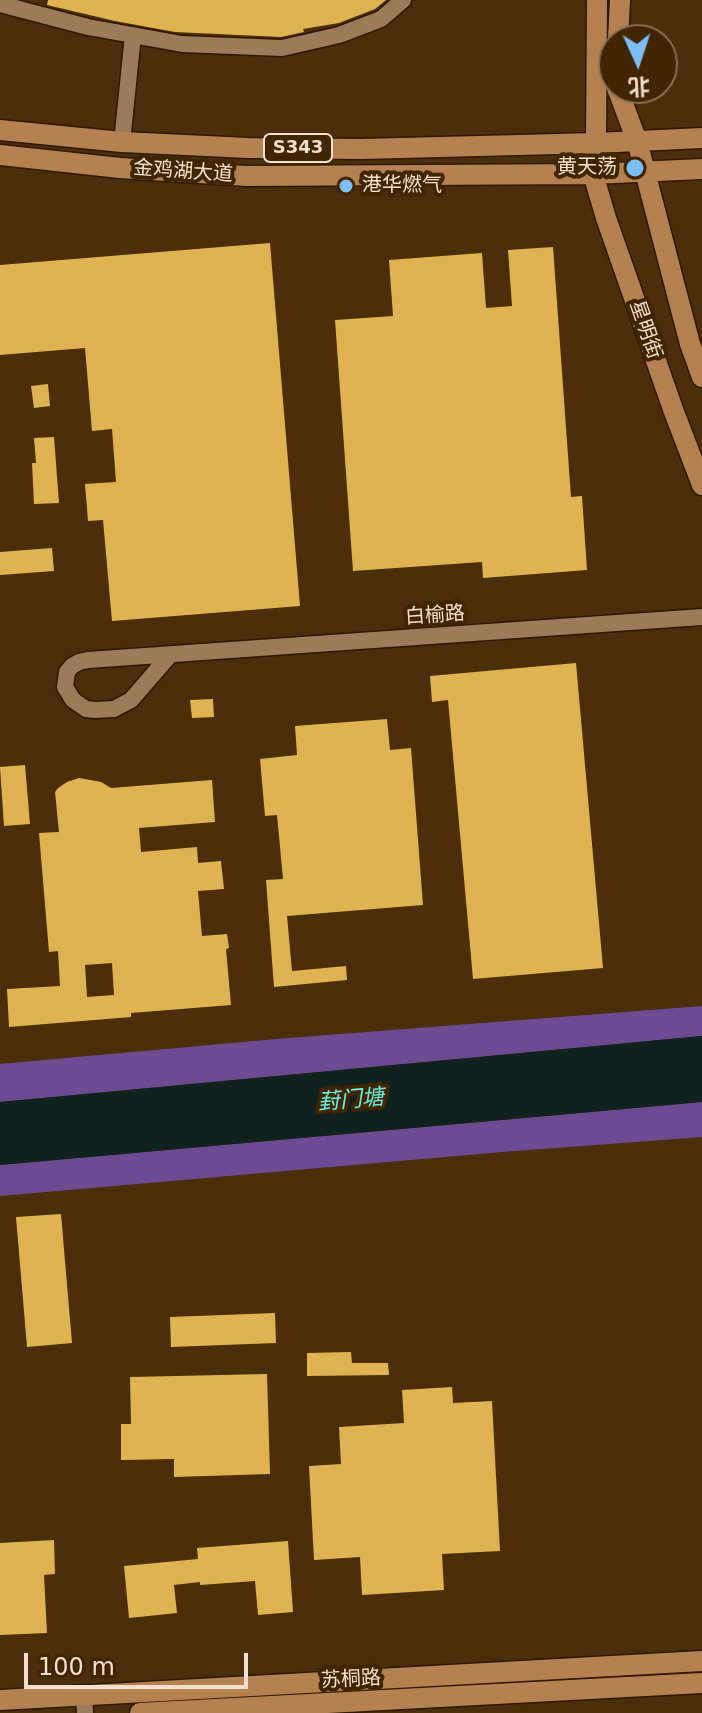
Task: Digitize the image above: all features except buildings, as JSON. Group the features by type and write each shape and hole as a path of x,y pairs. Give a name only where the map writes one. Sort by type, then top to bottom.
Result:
{"main road":[{"path":"593,174 597,0"},
{"path":"619,24 620,0"},
{"name":"星明街","path":"623,104 637,141 690,344 702,377"},
{"name":"金鸡湖大道","path":"0,130 122,142 262,148 362,149 702,138"},
{"name":"金鸡湖大道","path":"0,155 120,168 246,176 593,174 702,169"},
{"name":"星明街","path":"593,174 702,485"},
{"name":"苏桐路","path":"0,1700 85,1704 702,1661"},
{"name":"苏桐路","path":"140,1713 702,1683"}],"street":[{"path":"0,4 88,27 182,44 282,48 339,35 381,19 403,0"},
{"path":"122,142 133,35"},
{"name":"白榆路","path":"170,655 131,700 114,709 86,709 73,700 65,687 67,672 79,662 170,655 702,617"}],"shaded area":[{"path":"702,1006 702,1036 0,1102 0,1064"},
{"path":"702,1102 702,1137 0,1196 0,1165"}],"water":[{"name":"葑门塘","path":"702,1036 702,1102 0,1165 0,1102"}],"place":[{"name":"黄天荡","path":"635,168"},
{"name":"港华燃气","path":"346,186"}]}
